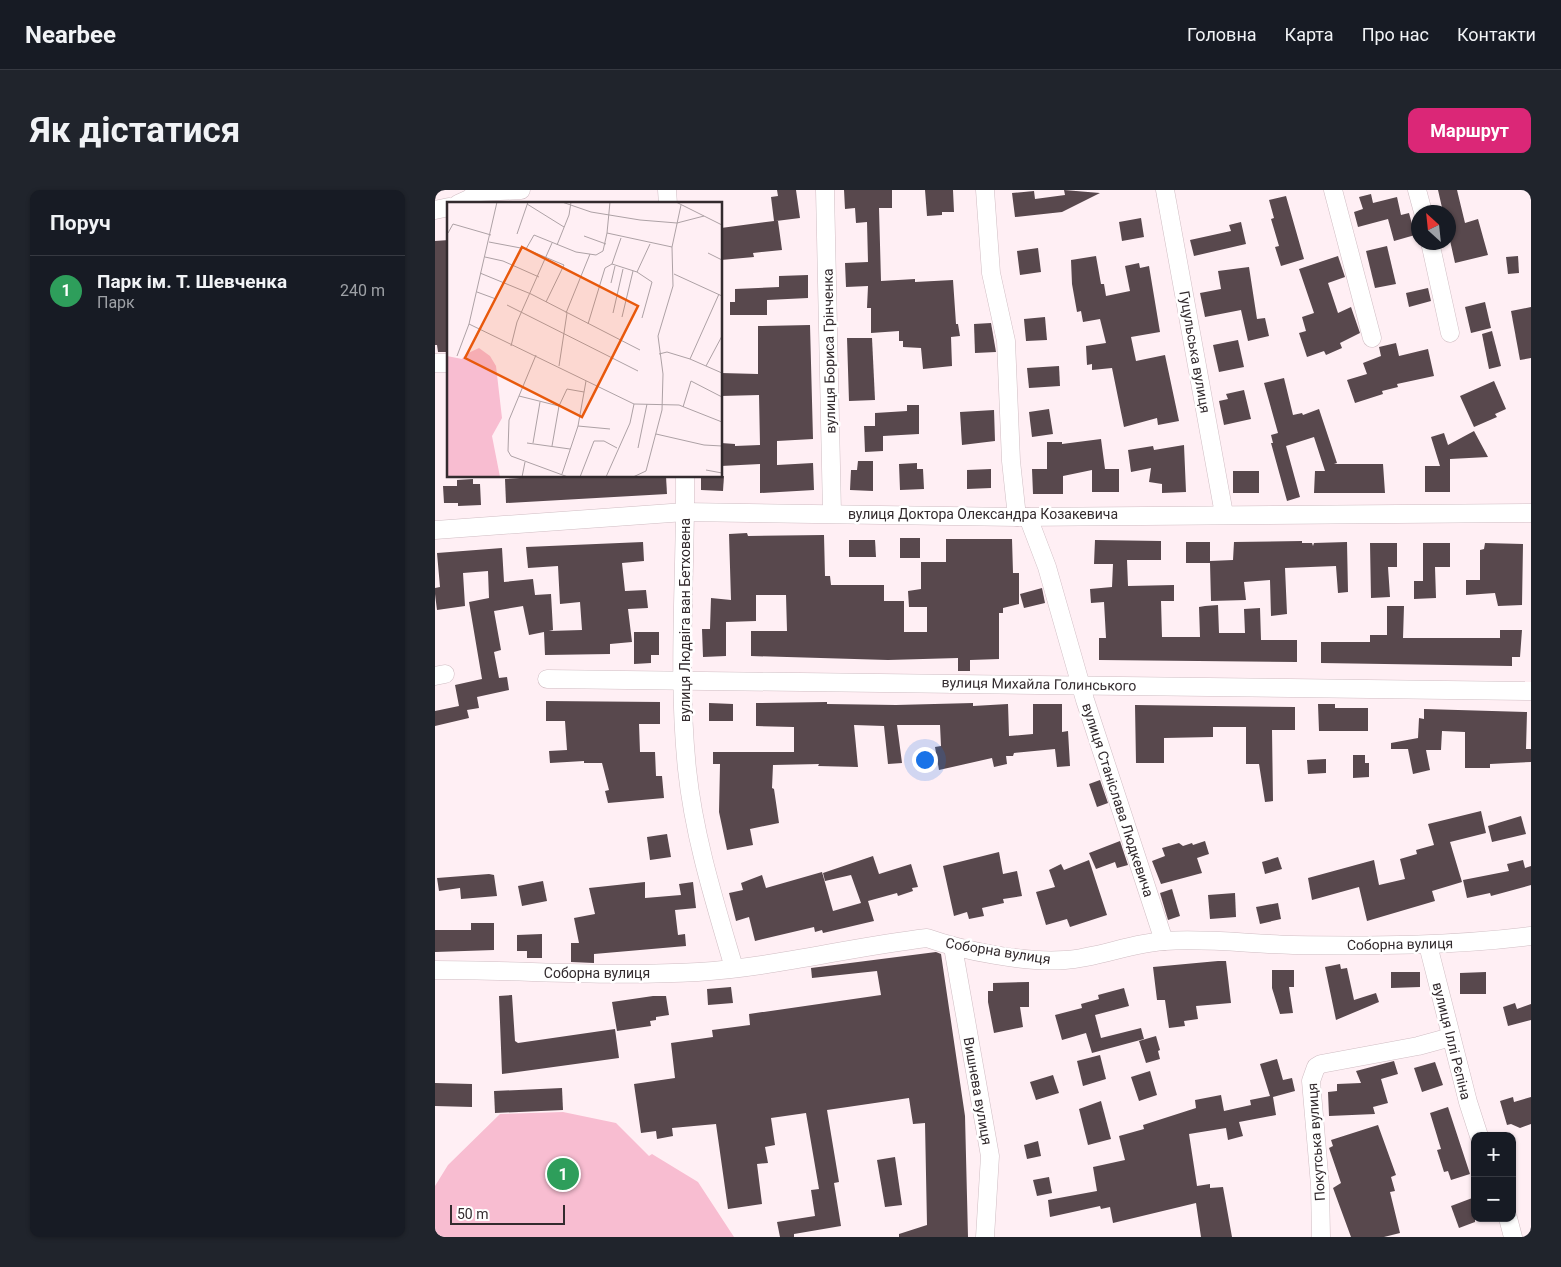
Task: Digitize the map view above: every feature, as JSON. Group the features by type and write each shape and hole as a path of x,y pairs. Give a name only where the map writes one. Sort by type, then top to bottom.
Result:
{"street":[{"path":"461,202 479,191 521,190"},
{"name":"вулиця Бориса Грінченка","path":"825,190 832,513"},
{"name":"вулиця Станіслава Людкевича","path":"985,190 991,273 1006,342 1011,461 1022,517 1047,567 1081,684 1164,941"},
{"name":"Гуцульська вулиця","path":"1165,190 1224,514"},
{"path":"1333,190 1372,338"},
{"path":"1417,190 1421,205"},
{"path":"1432,250 1451,333"},
{"name":"вулиця Людвіга ван Бетховена","path":"685,478 682,681 687,771 708,880 734,968"},
{"name":"вулиця Доктора Олександра Козакевича","path":"435,530 685,512 1022,517 1531,513"},
{"name":"вулиця Михайла Голинського","path":"547,679 1081,684 1531,691"},
{"name":"Соборна вулиця","path":"435,970 606,974 697,972 927,938 953,947 1034,960 1065,960 1164,941 1293,945 1428,944 1479,942 1531,936"},
{"name":"вулиця Іллі Рєпіна","path":"1428,944 1468,1102 1478,1132"},
{"name":"Вишнева вулиця","path":"953,947 990,1156 985,1237"},
{"name":"Покутська вулиця","path":"1319,1237 1320,1185 1311,1081 1316,1067 1321,1064 1419,1046 1451,1037"},
{"path":"1509,1222 1513,1237"}],"shaded area":[{"path":"563,1112 616,1123 649,1156 652,1154 698,1182 734,1237 435,1237 435,1186 448,1165 500,1114"}],"building":[{"path":"777,190 796,190 800,218 776,221 778,221 782,250 753,253 754,257 723,260 723,228 774,221 771,197 778,196"},
{"path":"844,190 892,190 892,208 879,208 881,281 915,279 915,282 953,280 956,324 958,324 960,336 951,337 952,366 923,369 921,348 903,347 903,341 899,341 899,331 871,333 871,308 867,308 868,286 846,287 845,263 868,262 867,222 856,223 855,208 845,209"},
{"path":"925,190 953,190 954,212 942,212 942,215 927,216"},
{"path":"1064,190 1100,193 1062,212 1015,217 1012,193 1034,191 1035,199 1065,195"},
{"path":"1438,190 1457,190 1465,223 1478,219 1488,255 1455,263 1452,250 1456,250 1456,205 1441,205"},
{"path":"1371,194 1373,203 1397,197 1401,215 1409,213 1411,236 1394,241 1388,219 1358,227 1354,212 1363,209 1359,197"},
{"path":"1286,196 1304,259 1281,266 1275,247 1279,246 1271,219 1274,218 1269,200"},
{"path":"1141,218 1144,237 1122,241 1119,222"},
{"path":"1241,222 1246,244 1194,256 1190,240 1231,231 1229,225"},
{"path":"447,240 447,352 438,352 437,345 435,345 435,241"},
{"path":"1387,246 1396,284 1375,288 1366,251"},
{"path":"1038,248 1041,272 1020,275 1017,251"},
{"path":"1096,256 1101,284 1104,284 1106,296 1130,291 1125,266 1139,263 1140,268 1149,266 1160,332 1131,337 1136,361 1165,355 1179,421 1158,425 1157,418 1124,427 1112,368 1092,370 1092,364 1087,365 1086,346 1106,343 1100,319 1083,322 1081,311 1077,312 1072,284 1071,260"},
{"path":"1338,256 1345,277 1328,283 1338,313 1351,307 1360,333 1340,343 1342,348 1326,355 1324,351 1307,357 1299,333 1306,331 1302,317 1314,313 1299,269"},
{"path":"1518,256 1519,273 1508,274 1506,257"},
{"path":"1249,267 1257,319 1265,318 1269,336 1248,341 1241,310 1205,317 1200,293 1221,289 1218,271"},
{"path":"808,275 808,298 767,300 767,315 730,315 730,302 735,302 735,289 779,287 779,276"},
{"path":"1428,288 1431,301 1409,307 1406,293"},
{"path":"1485,302 1491,328 1471,333 1465,307"},
{"path":"1531,307 1531,358 1520,360 1511,311"},
{"path":"1045,317 1047,340 1026,341 1024,319"},
{"path":"991,323 996,352 975,353 974,324"},
{"path":"810,325 813,439 777,441 777,465 813,463 814,490 760,493 760,464 723,466 723,443 735,444 735,446 760,445 759,395 723,396 723,373 758,374 758,326"},
{"path":"1492,331 1501,366 1489,369 1482,334"},
{"path":"847,338 872,338 875,400 849,401"},
{"path":"1238,340 1244,367 1219,372 1213,345"},
{"path":"1396,343 1399,356 1428,349 1434,376 1397,384 1398,387 1382,391 1383,394 1355,403 1347,380 1367,374 1363,363 1381,356 1379,347"},
{"path":"1059,366 1060,386 1029,388 1027,368"},
{"path":"1284,378 1293,415 1302,413 1303,415 1319,409 1337,463 1334,464 1383,464 1385,493 1314,493 1315,471 1325,471 1314,437 1286,446 1300,497 1287,501 1271,443 1273,443 1271,435 1278,433 1264,383"},
{"path":"1494,381 1506,409 1495,414 1497,417 1474,427 1460,396"},
{"path":"1244,390 1251,419 1224,425 1219,401 1228,399 1226,394"},
{"path":"907,405 919,405 919,434 883,436 883,451 865,452 864,426 875,426 875,413 907,411"},
{"path":"1049,409 1053,434 1032,437 1029,412"},
{"path":"994,410 995,441 962,445 960,412"},
{"path":"1474,431 1488,457 1450,459 1450,492 1425,492 1425,466 1440,466 1431,437 1444,433 1448,445"},
{"path":"1101,439 1105,469 1119,469 1119,492 1092,492 1092,470 1063,476 1063,494 1033,494 1032,469 1047,469 1047,442 1062,442 1062,444"},
{"path":"1184,445 1186,492 1162,493 1162,484 1149,482 1151,468 1131,472 1128,450 1153,446 1154,450"},
{"path":"858,461 873,461 873,491 850,490 851,470 857,470"},
{"path":"917,463 917,469 923,469 924,489 900,490 899,464"},
{"path":"991,469 991,488 967,489 967,470"},
{"path":"1233,471 1259,471 1259,493 1233,493"},
{"path":"724,476 723,491 701,490 701,478 723,478"},
{"path":"666,478 667,494 506,503 505,479"},
{"path":"473,479 473,484 480,484 481,505 458,506 458,503 444,503 443,486 457,486 457,480"},
{"path":"747,533 748,536 824,535 825,576 830,576 831,585 884,585 884,601 904,601 904,632 927,632 927,607 909,607 908,591 921,589 921,562 946,562 946,539 1012,539 1013,573 1019,573 1019,604 1003,608 1003,613 999,613 999,659 970,660 970,671 958,671 958,658 888,660 751,656 751,631 787,631 786,595 756,595 756,621 726,622 726,656 703,657 702,629 710,629 711,598 731,600 729,534"},
{"path":"900,538 920,538 920,558 900,558"},
{"path":"849,540 875,540 876,557 849,557"},
{"path":"1095,540 1161,541 1161,560 1127,560 1128,586 1174,585 1174,601 1161,601 1162,637 1200,637 1199,607 1218,605 1219,633 1245,633 1244,609 1260,608 1261,640 1297,640 1297,662 1099,660 1099,638 1106,638 1104,602 1091,603 1090,589 1112,587 1113,564 1094,564"},
{"path":"1302,541 1302,543 1312,543 1313,546 1314,543 1347,542 1348,592 1338,593 1336,566 1285,568 1287,614 1271,616 1270,580 1244,582 1246,600 1211,601 1210,563 1186,563 1186,542 1210,542 1210,561 1233,560 1234,542"},
{"path":"643,542 644,561 622,563 625,591 646,590 648,608 628,609 632,642 610,644 610,654 545,655 544,632 529,635 523,606 494,611 501,650 494,652 499,678 507,677 509,690 477,697 479,708 467,710 469,718 435,726 435,711 459,706 455,685 482,679 469,602 489,598 488,571 463,573 465,606 437,610 435,588 440,587 437,553 502,548 504,582 533,579 535,595 551,594 553,630 549,631 582,630 580,602 560,604 558,566 528,568 526,547"},
{"path":"1370,543 1397,543 1397,567 1388,567 1390,597 1371,598"},
{"path":"1423,543 1450,543 1450,567 1435,567 1436,598 1414,599 1414,581 1423,581"},
{"path":"1485,543 1523,544 1522,605 1498,606 1495,593 1466,595 1466,580 1480,580 1480,550 1484,549"},
{"path":"1042,588 1045,603 1024,608 1020,594"},
{"path":"1387,606 1404,606 1403,638 1500,638 1500,630 1522,630 1520,657 1512,657 1512,666 1321,663 1321,642 1370,642 1370,635 1387,635"},
{"path":"634,632 659,632 659,655 651,655 651,663 634,664"},
{"path":"546,701 660,702 660,724 639,724 640,752 655,752 656,776 662,776 664,798 608,803 605,791 609,790 602,763 584,763 584,761 550,763 549,751 567,750 565,721 546,721"},
{"path":"827,702 827,704 896,705 973,703 973,706 1008,704 1009,736 1033,734 1033,704 1062,704 1062,732 1068,731 1070,766 1057,767 1055,749 1014,753 1013,756 1006,756 1007,764 994,767 992,758 939,770 935,747 941,746 940,725 897,725 902,763 888,764 884,726 854,725 858,767 818,766 819,764 773,765 772,788 774,789 779,823 750,829 753,845 727,850 719,812 720,764 713,764 713,752 794,752 794,727 756,726 756,703"},
{"path":"709,703 733,704 733,721 709,721"},
{"path":"1318,704 1335,704 1335,708 1368,708 1368,731 1319,731"},
{"path":"1135,705 1295,707 1295,730 1272,730 1273,801 1265,802 1259,764 1246,764 1246,727 1213,727 1213,737 1164,738 1164,763 1136,763"},
{"path":"1424,709 1527,712 1526,749 1531,749 1531,762 1490,764 1490,768 1465,768 1465,732 1442,731 1441,750 1426,750 1430,770 1413,774 1408,749 1391,749 1391,743 1418,738 1419,718 1424,719"},
{"path":"1353,755 1365,755 1365,763 1369,763 1369,777 1353,778"},
{"path":"1326,759 1326,773 1308,774 1307,760"},
{"path":"1100,780 1108,803 1097,807 1089,784"},
{"path":"1481,811 1486,833 1450,842 1462,882 1432,891 1435,901 1367,921 1359,887 1312,900 1308,878 1374,860 1379,885 1405,879 1400,859 1417,854 1416,850 1434,845 1428,824"},
{"path":"1521,816 1526,834 1492,842 1488,826"},
{"path":"667,834 671,857 650,860 647,837"},
{"path":"1120,841 1128,865 1117,868 1115,862 1096,869 1089,853"},
{"path":"1205,841 1209,854 1197,858 1202,873 1161,884 1152,861 1165,856 1162,848 1179,843 1183,846"},
{"path":"999,852 1003,874 1017,871 1022,896 1003,899 1004,903 982,908 984,916 969,919 967,912 954,916 943,866"},
{"path":"873,856 879,874 911,864 918,887 912,888 913,891 898,896 897,893 868,901 874,921 823,933 822,930 815,932 814,927 755,941 749,917 736,921 729,893 743,890 741,883 762,875 766,888 822,872 833,911 861,903 851,875 825,881 823,873"},
{"path":"1278,857 1282,869 1265,874 1262,862"},
{"path":"1089,860 1107,915 1070,927 1067,919 1046,925 1036,892 1055,887 1049,870 1061,864 1064,870"},
{"path":"1523,860 1525,868 1531,866 1531,885 1491,896 1490,893 1467,898 1463,880 1509,871 1507,864"},
{"path":"494,875 497,896 461,899 460,888 439,891 437,878"},
{"path":"543,881 547,901 522,906 518,886"},
{"path":"645,882 645,898 681,895 679,884 693,882 696,908 675,910 678,935 685,934 686,946 594,954 594,963 571,962 571,943 579,943 574,918 595,914 589,888"},
{"path":"1172,889 1180,916 1168,920 1160,893"},
{"path":"1235,893 1236,917 1210,919 1208,895"},
{"path":"1278,903 1281,919 1260,924 1256,907"},
{"path":"471,923 494,923 494,950 435,952 435,930 471,930"},
{"path":"542,934 542,958 527,958 527,951 517,951 517,935"},
{"path":"936,952 941,954 965,1116 968,1237 899,1237 899,1234 927,1225 925,1123 913,1124 909,1098 827,1110 839,1182 834,1183 841,1226 794,1234 794,1237 780,1237 777,1222 815,1216 811,1190 819,1189 806,1113 771,1118 775,1145 765,1147 768,1163 757,1164 762,1204 728,1209 716,1124 672,1128 673,1136 657,1139 656,1131 641,1133 634,1084 675,1078 671,1043 713,1037 712,1030 750,1025 749,1014 881,995 877,971 812,978 811,968"},
{"path":"1226,961 1231,1003 1196,1006 1198,1019 1184,1021 1185,1026 1169,1028 1165,1000 1157,1000 1153,967"},
{"path":"1340,964 1341,969 1347,968 1354,1000 1376,993 1379,1002 1336,1020 1325,967"},
{"path":"1272,970 1294,970 1294,987 1289,987 1293,1013 1280,1014 1272,988"},
{"path":"1391,972 1420,972 1420,987 1391,988"},
{"path":"1486,972 1486,994 1460,994 1460,973"},
{"path":"1029,982 1029,1007 1020,1007 1023,1027 994,1033 988,1002 988,991 993,991 993,983"},
{"path":"731,987 733,1003 708,1005 707,989"},
{"path":"1124,988 1129,1006 1095,1015 1101,1038 1141,1028 1144,1039 1092,1053 1086,1033 1062,1040 1055,1015 1082,1008 1081,1004 1099,999 1098,995"},
{"path":"512,995 515,1041 518,1043 615,1029 619,1058 502,1074 499,996"},
{"path":"666,996 669,1015 656,1017 656,1020 650,1021 651,1026 617,1031 612,1002"},
{"path":"1515,1003 1517,1009 1531,1004 1531,1020 1508,1026 1503,1007"},
{"path":"1156,1036 1160,1050 1158,1051 1160,1059 1146,1063 1139,1041"},
{"path":"1100,1055 1106,1079 1083,1086 1077,1061"},
{"path":"1277,1059 1283,1080 1292,1078 1295,1091 1273,1097 1276,1115 1239,1122 1243,1136 1228,1140 1226,1128 1189,1134 1197,1186 1210,1184 1210,1188 1223,1187 1232,1237 1201,1237 1196,1203 1113,1223 1110,1207 1101,1209 1100,1206 1050,1217 1048,1200 1097,1191 1093,1167 1125,1160 1119,1136 1144,1129 1143,1125 1196,1108 1195,1100 1221,1095 1224,1111 1251,1105 1250,1100 1270,1096 1260,1064"},
{"path":"1394,1061 1398,1074 1381,1079 1388,1103 1373,1107 1375,1114 1329,1116 1328,1092 1337,1091 1337,1084 1361,1083 1356,1071"},
{"path":"1435,1062 1443,1085 1422,1092 1414,1068"},
{"path":"1150,1071 1157,1095 1139,1101 1131,1077"},
{"path":"1053,1075 1059,1093 1036,1100 1030,1082"},
{"path":"435,1083 472,1084 472,1107 435,1106"},
{"path":"562,1088 563,1110 495,1113 494,1091"},
{"path":"1513,1097 1514,1102 1531,1097 1531,1124 1520,1128 1511,1124 1507,1125 1500,1101"},
{"path":"1101,1101 1111,1139 1088,1145 1079,1109"},
{"path":"1448,1107 1470,1174 1451,1180 1448,1171 1444,1172 1437,1150 1441,1149 1430,1113"},
{"path":"1378,1125 1396,1175 1391,1177 1395,1191 1390,1192 1400,1233 1384,1237 1351,1237 1333,1188 1341,1183 1329,1148 1333,1146 1331,1140"},
{"path":"1038,1141 1041,1156 1027,1159 1024,1145"},
{"path":"895,1157 902,1205 885,1207 877,1160"},
{"path":"1049,1177 1052,1193 1037,1196 1033,1180"},
{"path":"1471,1198 1471,1222 1475,1222 1459,1228 1451,1206"}],"place":[{"name":"Парк ім. Т. Шевченка","path":"563,1174"}]}
